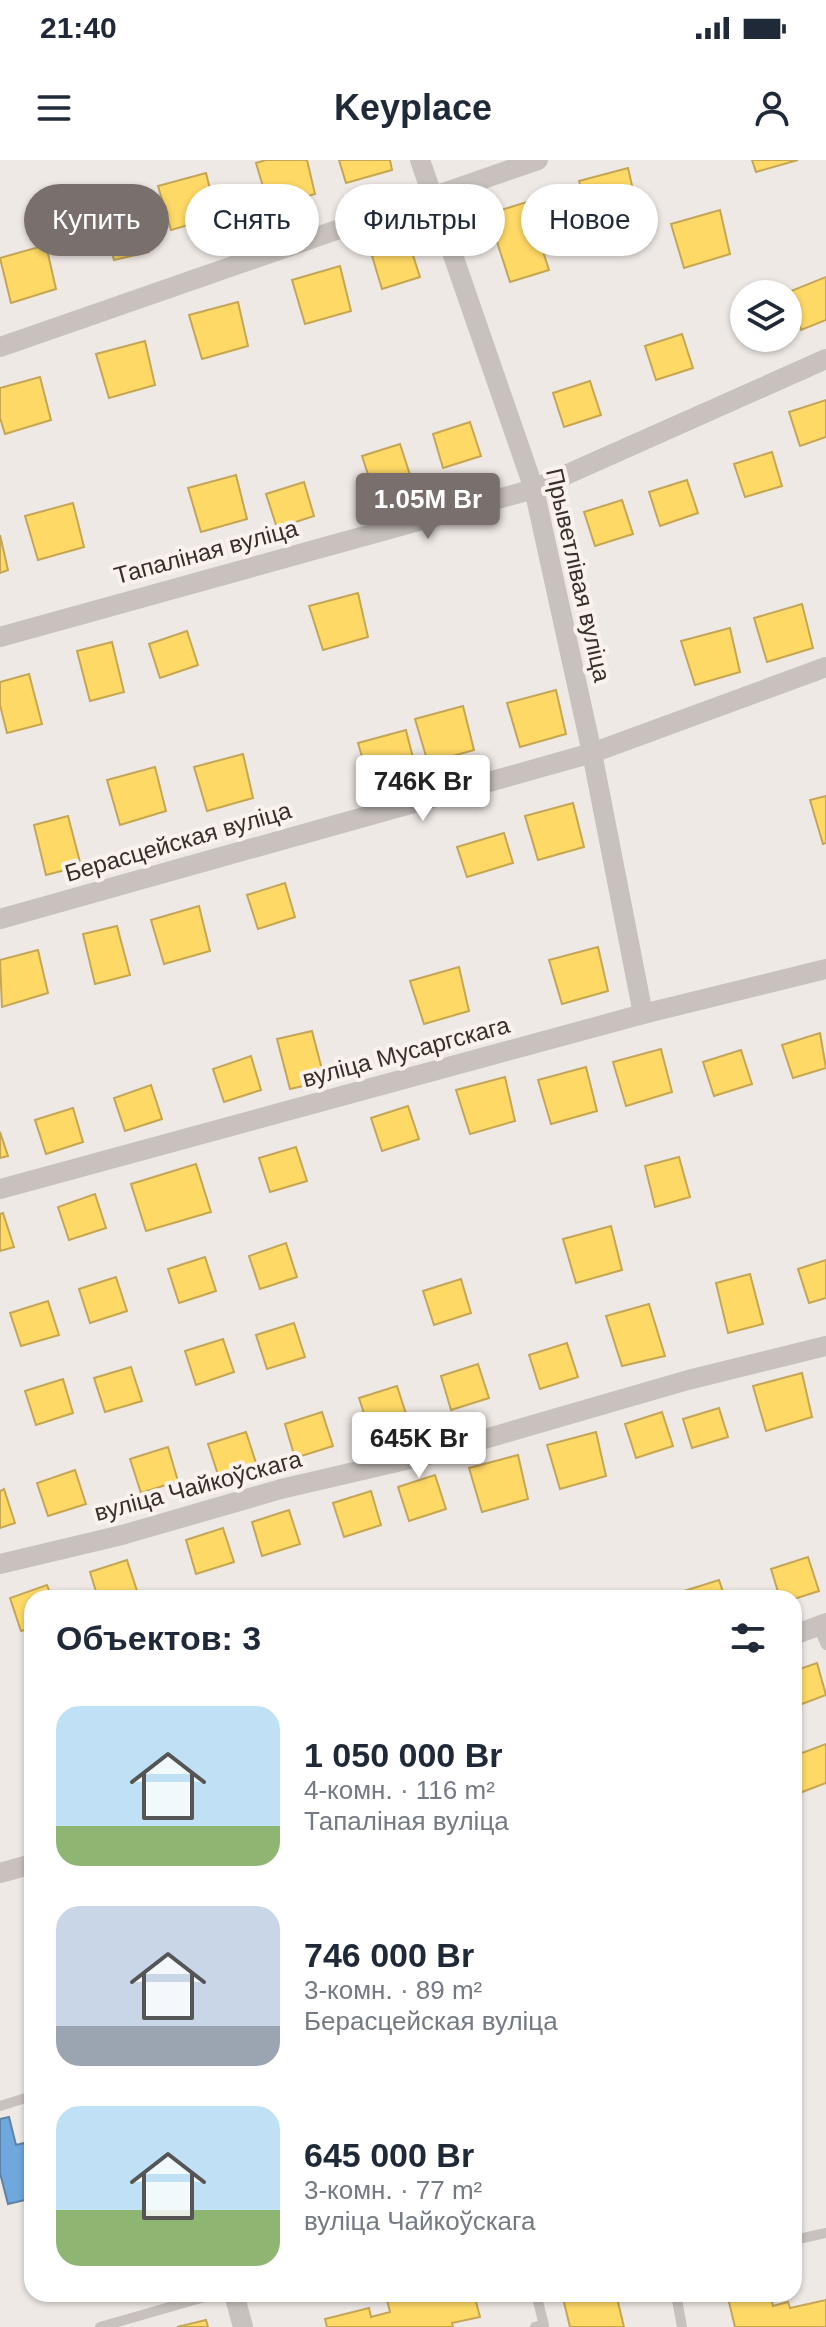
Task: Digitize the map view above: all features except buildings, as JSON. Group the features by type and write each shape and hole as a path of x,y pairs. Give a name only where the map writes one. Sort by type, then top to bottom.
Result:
{"street":[{"name":"Прыветлівая вуліца","path":"420,160 428,184"},
{"path":"470,184 538,160"},
{"path":"0,347 335,231"},
{"name":"Прыветлівая вуліца","path":"453,256 534,489 592,753 643,1014"},
{"name":"Тапаліная вуліца","path":"0,637 534,489 826,359"},
{"name":"Берасцейская вуліца","path":"0,919 592,753 826,667"},
{"name":"вуліца Мусаргскага","path":"0,1189 643,1014 826,969"},
{"name":"вуліца Чайкоўскага","path":"0,1564 122,1535 281,1489 436,1453 688,1380 826,1346"},
{"path":"802,1634 823,1632"},
{"path":"0,1873 24,1866"},
{"path":"236,2302 243,2327"}],"lane":[{"path":"0,2106 24,2098"},
{"path":"802,2238 826,2233"},
{"path":"100,2327 187,2302"},
{"path":"535,2327 544,2325 538,2302"},
{"path":"677,2302 682,2327"}]}
